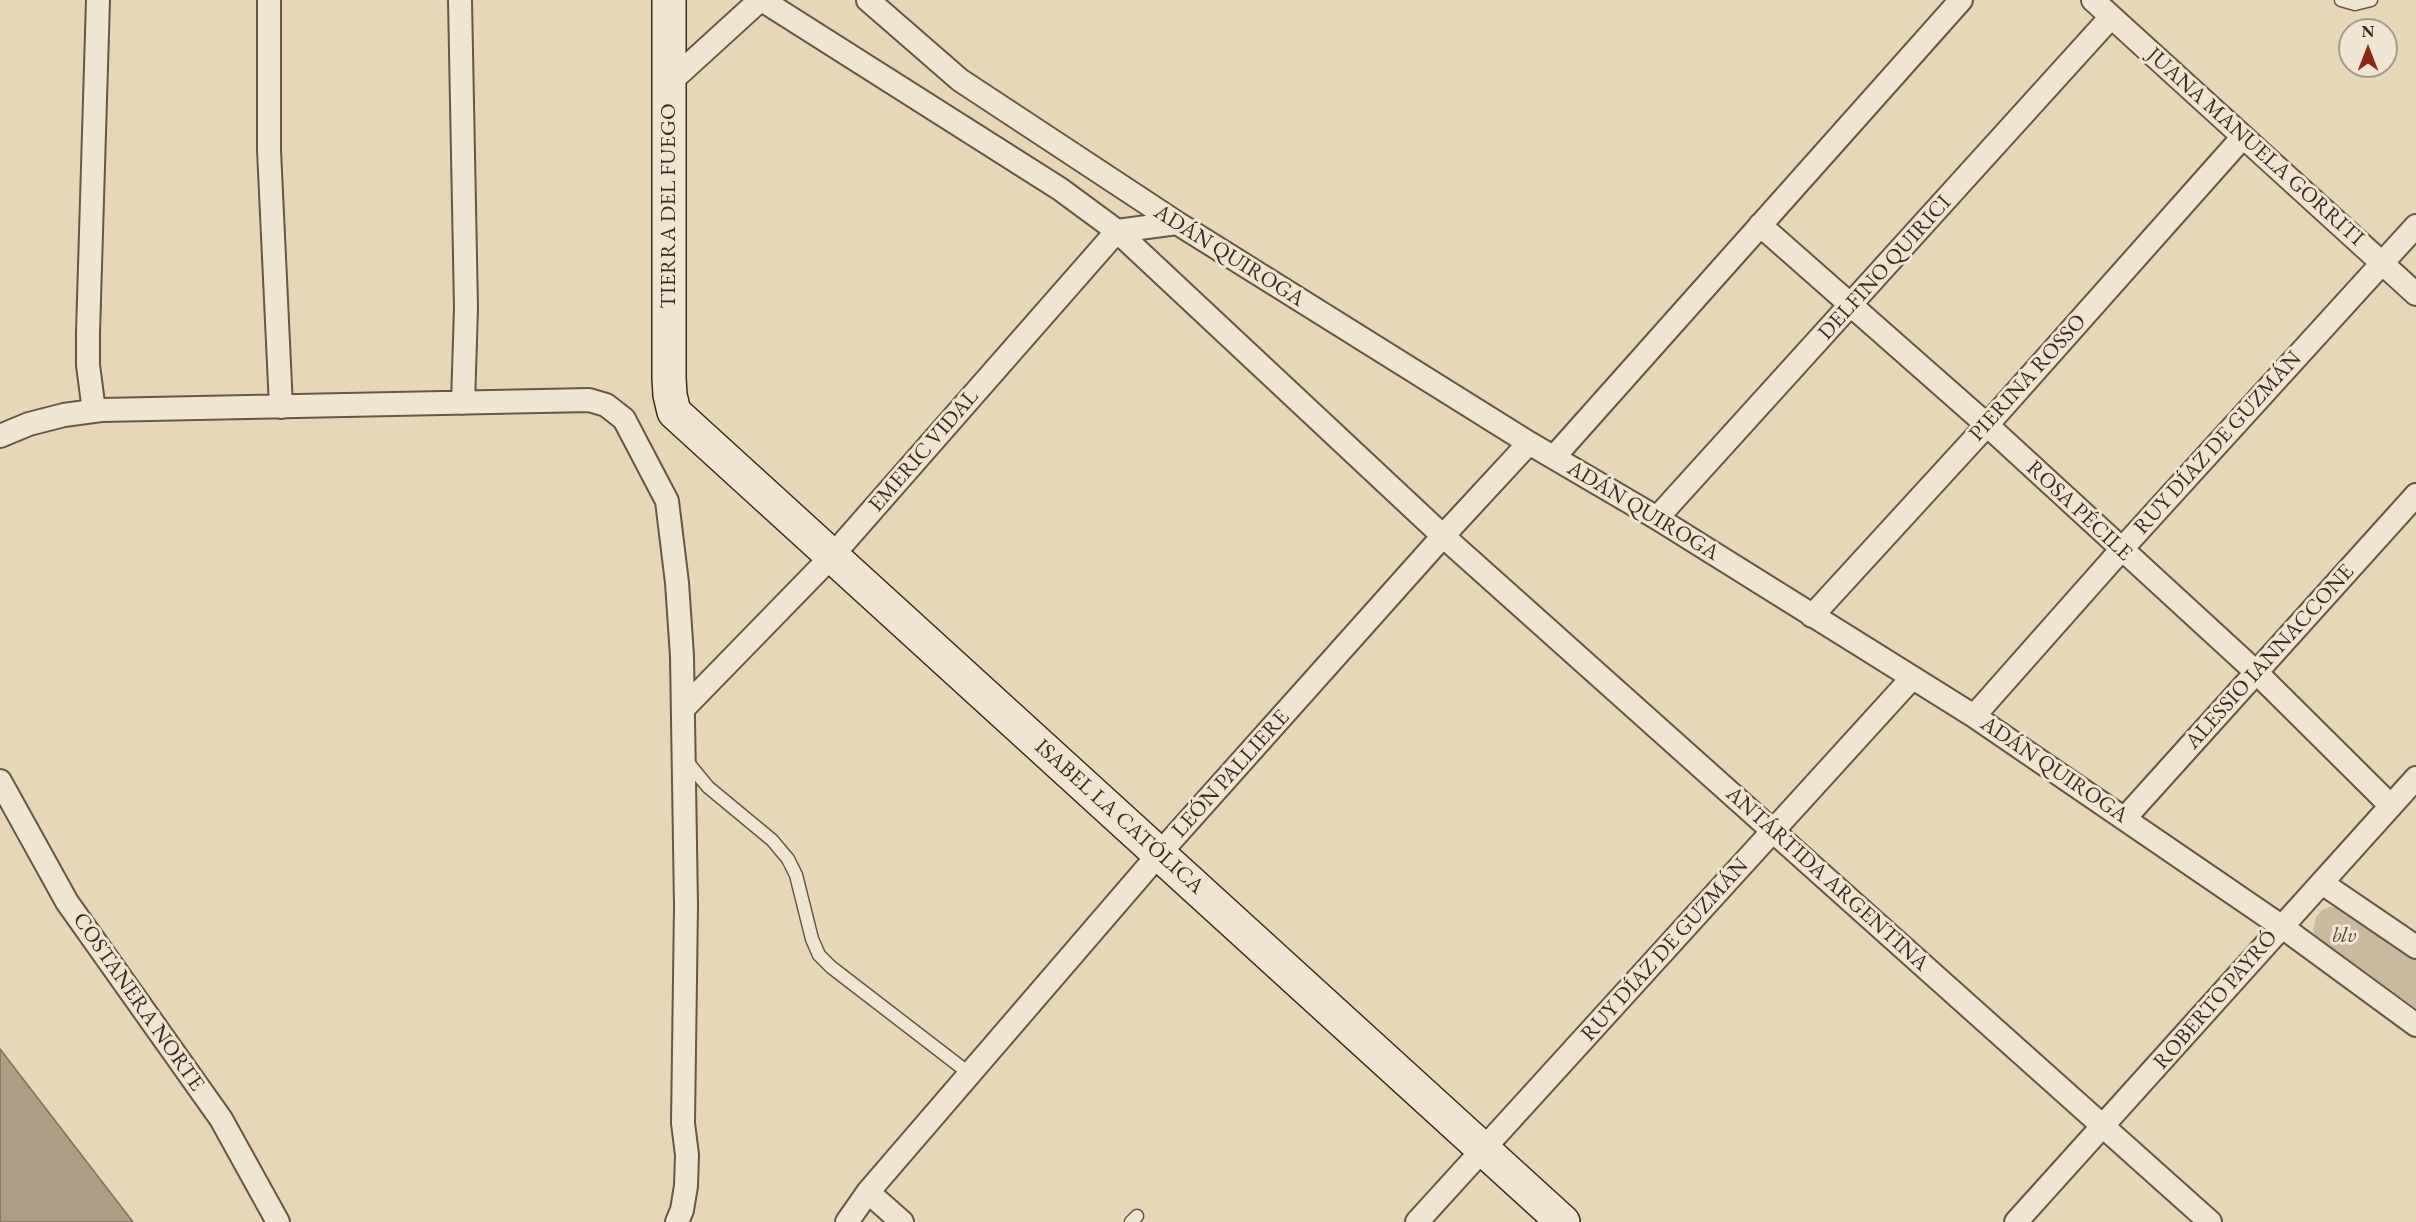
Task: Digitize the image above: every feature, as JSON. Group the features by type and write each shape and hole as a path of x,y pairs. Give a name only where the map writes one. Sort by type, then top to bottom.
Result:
{"main road":[{"name":"TIERRA DEL FUEGO","path":"669,0 669,378 674,412"},
{"name":"ISABEL LA CATÓLICA","path":"674,412 1563,1222"}],"street":[{"path":"94,411 88,365 88,333 98,0"},
{"path":"269,0 269,150 281,406"},
{"path":"460,0 466,308 463,403"},
{"path":"669,82 761,0"},
{"name":"ADÁN QUIROGA","path":"761,0 1060,189 1117,231 1443,536"},
{"name":"ADÁN QUIROGA","path":"868,0 960,80 1177,224 1530,443 1657,518 1974,716 2281,926 2416,1025"},
{"path":"1554,457 1960,0"},
{"name":"JUANA MANUELA GORRITI","path":"2093,0 2416,294"},
{"name":"DELFINO QUIRICI","path":"1657,518 2111,16"},
{"path":"1000,152 1013,115"},
{"name":"PIERINA ROSSO","path":"1812,616 1987,425 2242,138"},
{"path":"1117,231 1177,224"},
{"name":"ROSA PÉCILE","path":"1760,225 1987,425 2256,672 2391,806"},
{"name":"RUY DÍAZ DE GUZMÁN","path":"1974,716 2121,550 2416,226"},
{"name":"EMERIC VIDAL","path":"683,709 832,556 1117,231"},
{"path":"0,436 29,424 64,415 94,411 588,400 606,405 624,419 667,501 677,583 684,758 686,906 683,1123 687,1155 686,1186 682,1210 676,1222"},
{"name":"LEÓN PALLIERE","path":"847,1222 868,1192 1160,854 1443,536 1530,443"},
{"name":"ALESSIO IANNACCONE","path":"2125,818 2416,495"},
{"name":"ANTÁRTIDA ARGENTINA","path":"1443,536 2210,1222"},
{"name":"RUY DÍAZ DE GUZMÁN","path":"1417,1222 1912,678"},
{"name":"ROBERTO PAYRÓ","path":"2016,1222 2416,778"},
{"name":"COSTANERA NORTE","path":"0,781 67,902 222,1119 278,1222"},
{"path":"2322,883 2416,947"},
{"path":"868,1192 902,1222"}],"lane":[{"path":"2341,0 2355,4 2370,0"},
{"path":"684,758 708,787 772,840 788,859 796,875 812,939 819,955 970,1074"}],"green space":[{"name":"blv","path":"2330,907 2343,908 2416,959 2416,1011 2317,941 2313,930 2316,917 2322,910"}],"shaded area":[{"path":"0,1049 133,1222 0,1222"}]}
